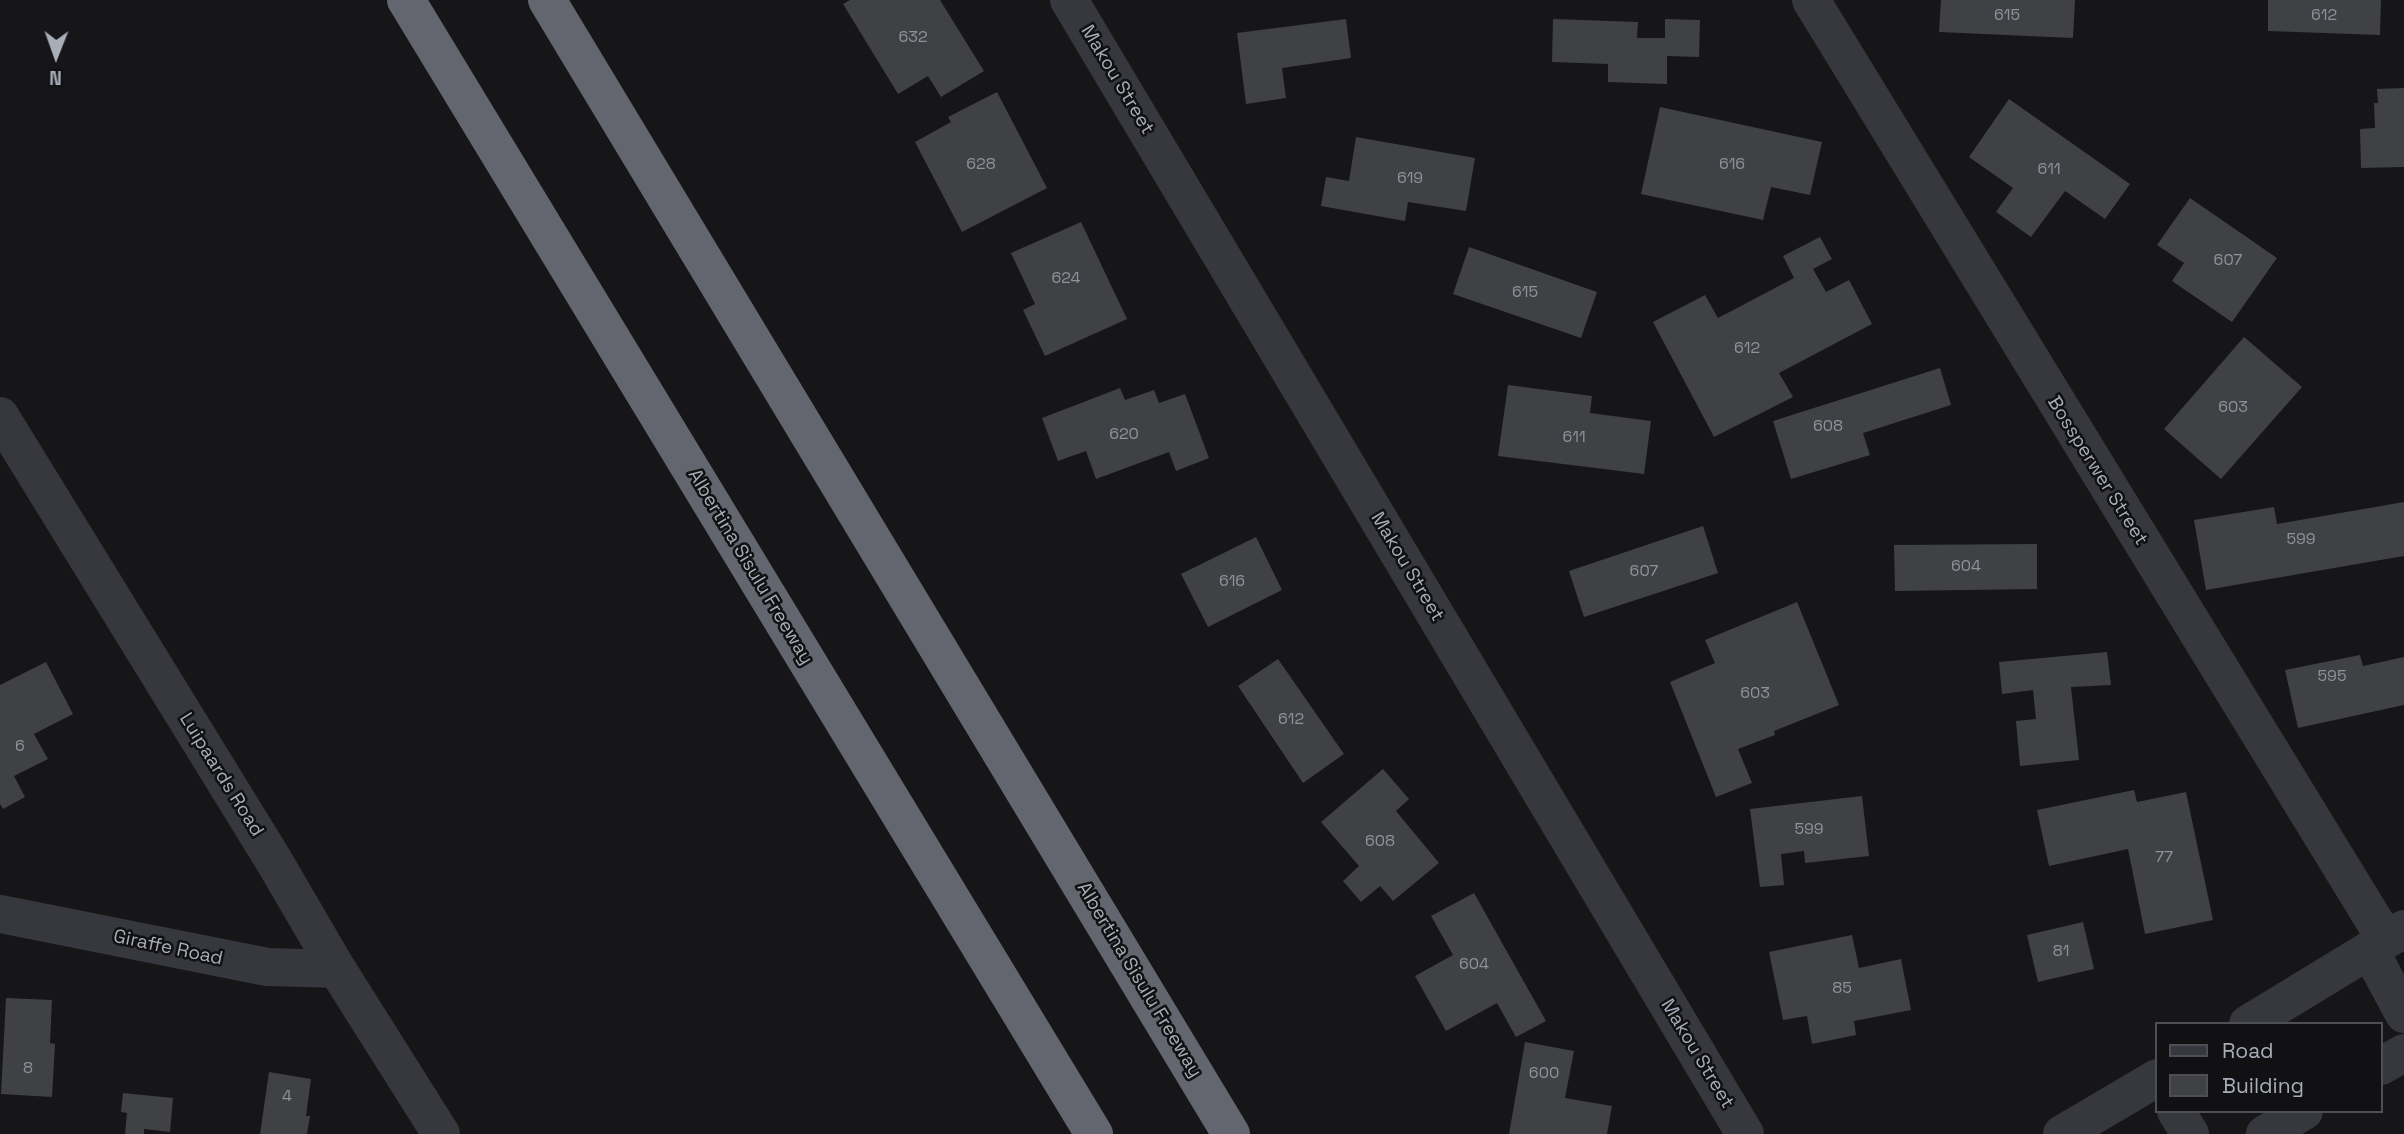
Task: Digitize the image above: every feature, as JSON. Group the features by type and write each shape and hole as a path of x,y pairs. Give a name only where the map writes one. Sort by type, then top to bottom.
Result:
{"highway":[{"name":"Albertina Sisulu Freeway","path":"406,0 1094,1134"},
{"name":"Albertina Sisulu Freeway","path":"547,0 1231,1134"}],"street":[{"name":"Makou Street","path":"1069,0 1745,1134"},
{"name":"Bossperwer Street","path":"1811,0 2387,940 2404,1014"},
{"name":"Luipaards Road","path":"0,416 274,861 337,969 441,1134"},
{"name":"Giraffe Road","path":"0,914 267,967 337,969"},
{"path":"2251,1022 2387,940"},
{"path":"2383,1065 2404,1053"},
{"path":"2062,1134 2156,1080"},
{"path":"2177,1113 2190,1134"},
{"path":"2265,1134 2301,1113"}],"building":[{"path":"850,0 940,0 984,71 941,97 928,76 898,94 843,4"},
{"path":"1941,0 2075,0 2073,38 1939,32"},
{"path":"2268,0 2381,0 2380,35 2268,31"},
{"path":"1346,19 1351,58 1282,68 1286,98 1246,104 1237,33"},
{"path":"1553,19 1638,22 1637,38 1665,38 1665,19 1700,20 1699,57 1667,56 1667,84 1608,82 1608,64 1552,62"},
{"path":"2404,88 2404,167 2361,168 2360,129 2375,128 2374,103 2378,103 2377,89"},
{"path":"997,92 1047,188 962,232 915,142 951,122 948,117"},
{"path":"2009,99 2130,184 2105,219 2065,191 2031,237 1996,212 2013,188 1969,157"},
{"path":"1660,107 1822,142 1810,195 1771,187 1763,220 1641,194"},
{"path":"1356,137 1475,158 1466,211 1408,202 1405,221 1321,206 1326,177 1349,181"},
{"path":"2190,198 2277,258 2232,322 2172,281 2184,263 2157,245"},
{"path":"1081,222 1127,319 1045,356 1023,310 1035,304 1011,253"},
{"path":"1820,237 1832,259 1813,269 1826,292 1849,280 1872,324 1779,373 1793,397 1714,437 1653,322 1705,295 1718,318 1794,278 1783,256"},
{"path":"1469,247 1597,292 1581,338 1453,294"},
{"path":"2244,337 2302,387 2221,479 2164,429"},
{"path":"1940,368 1951,405 1863,433 1870,455 1791,479 1773,421"},
{"path":"1508,385 1592,396 1590,413 1651,421 1644,474 1498,456"},
{"path":"1120,388 1125,400 1154,390 1159,403 1185,394 1209,458 1176,471 1169,452 1096,479 1086,451 1058,461 1042,418"},
{"path":"2404,502 2404,556 2206,590 2194,520 2274,507 2277,524"},
{"path":"1703,526 1718,573 1584,617 1569,571"},
{"path":"1256,537 1282,590 1208,627 1181,574"},
{"path":"2037,544 2037,589 1895,591 1894,545"},
{"path":"1797,602 1839,705 1774,731 1775,735 1738,749 1752,783 1716,797 1670,682 1715,663 1705,640"},
{"path":"2107,652 2111,685 2071,687 2079,760 2020,766 2016,721 2036,719 2033,690 2002,694 1999,662"},
{"path":"2360,655 2363,666 2404,657 2404,705 2298,728 2285,670"},
{"path":"1278,659 1344,754 1303,783 1238,686"},
{"path":"46,662 73,714 34,734 48,759 14,776 25,797 3,809 0,804 0,685"},
{"path":"1383,769 1409,799 1396,811 1439,863 1393,901 1380,886 1361,902 1343,881 1359,866 1321,822"},
{"path":"2134,790 2137,802 2186,792 2213,920 2145,934 2128,849 2049,866 2037,810"},
{"path":"1862,796 1869,856 1805,863 1804,851 1781,854 1784,885 1760,887 1750,809"},
{"path":"1474,893 1546,1021 1516,1037 1497,1003 1446,1031 1415,976 1453,955 1431,916"},
{"path":"2083,922 2094,969 2038,982 2027,935"},
{"path":"1852,935 1859,968 1901,959 1911,1010 1854,1021 1856,1035 1812,1044 1807,1016 1783,1020 1769,952"},
{"path":"6,998 52,1000 50,1043 55,1044 52,1097 1,1094"},
{"path":"1525,1042 1574,1051 1565,1098 1612,1106 1607,1134 1509,1134"},
{"path":"269,1072 311,1079 306,1116 310,1116 307,1134 260,1134"},
{"path":"123,1093 173,1098 170,1132 144,1129 144,1134 125,1134 127,1113 121,1112"}]}
